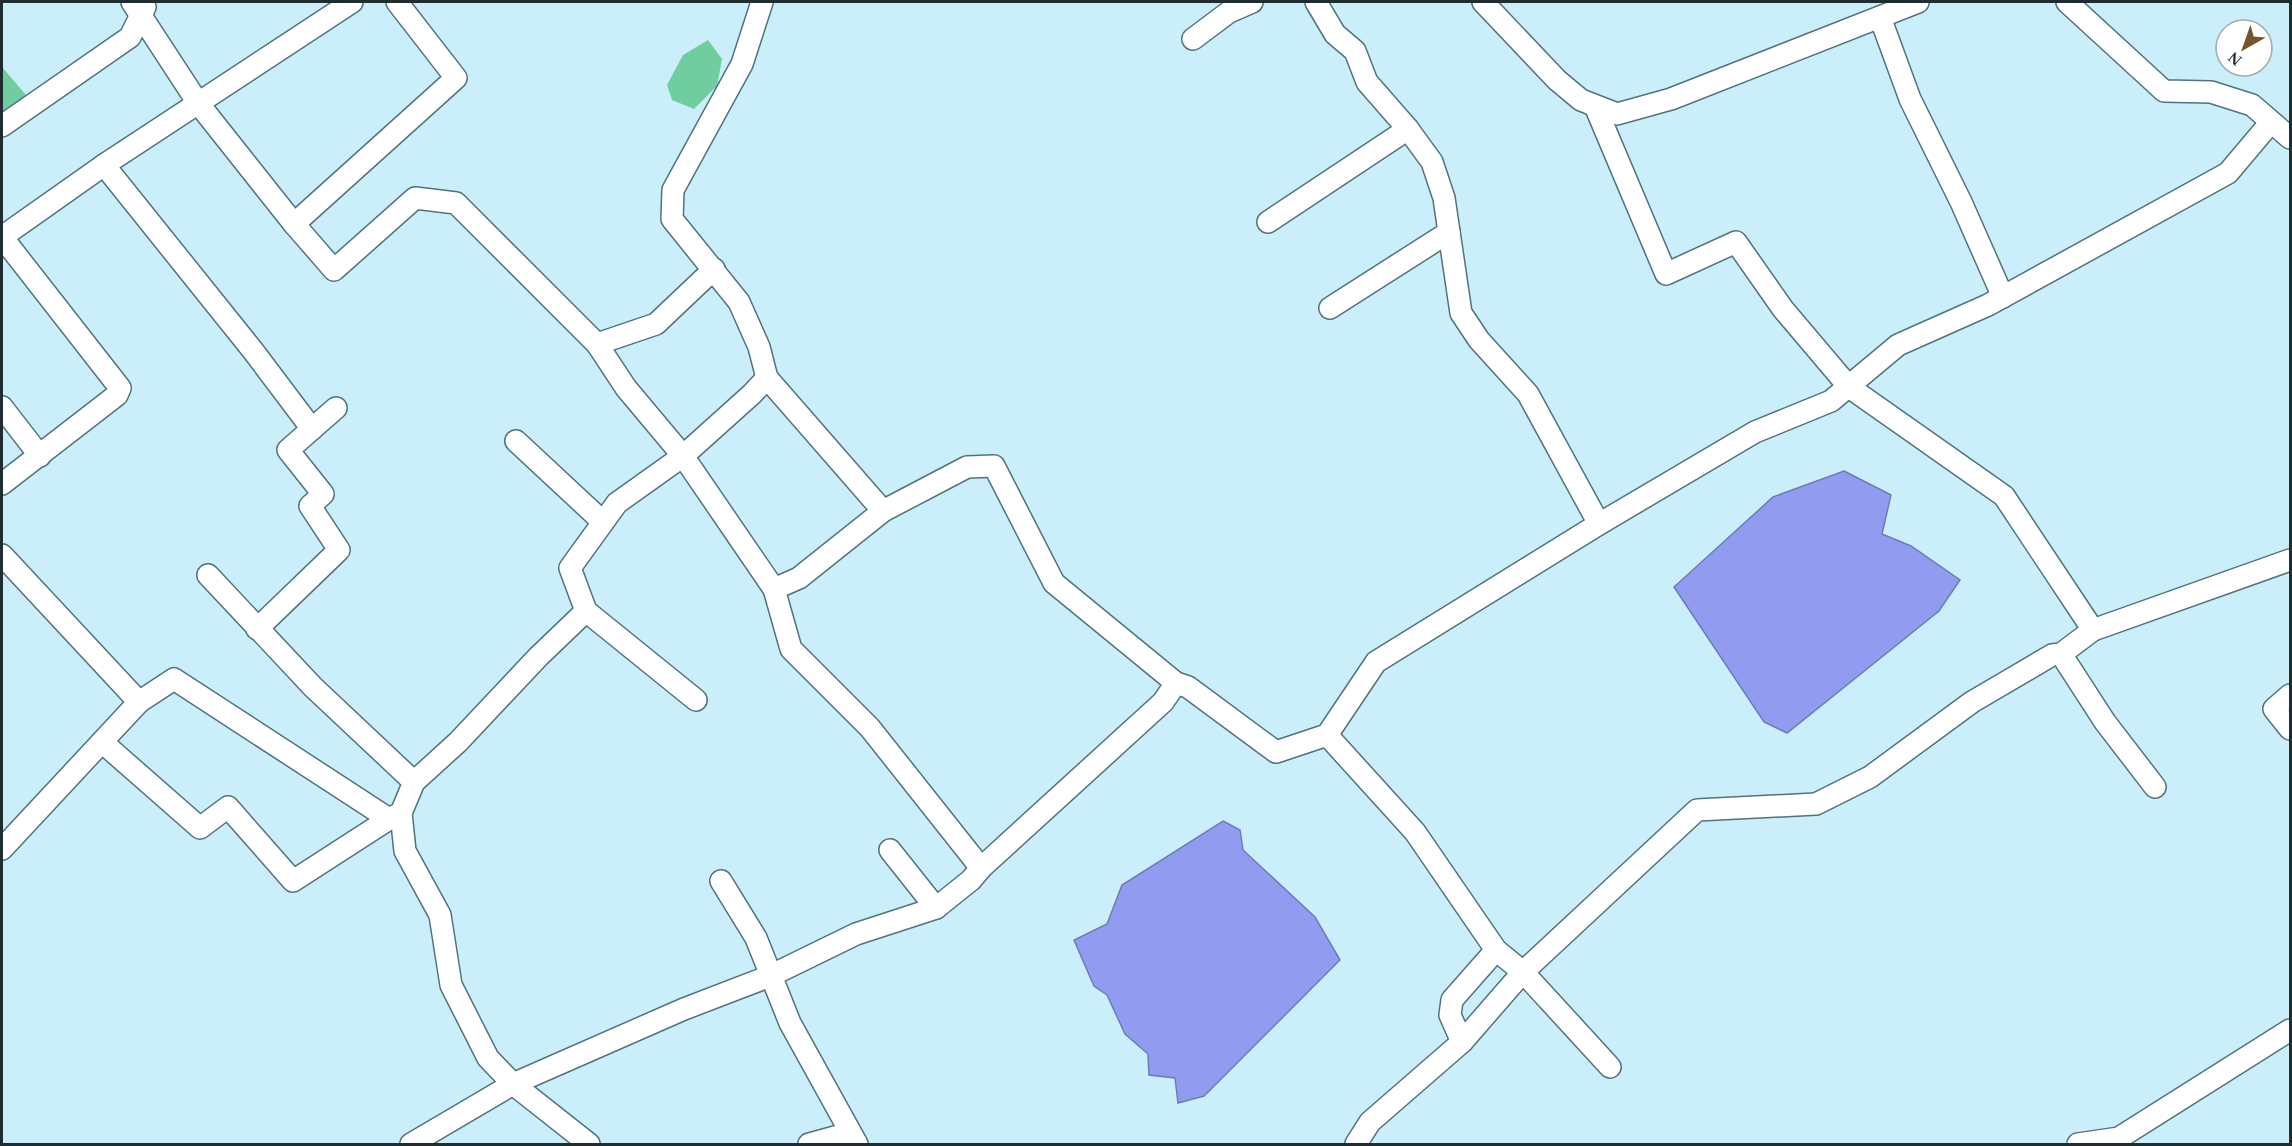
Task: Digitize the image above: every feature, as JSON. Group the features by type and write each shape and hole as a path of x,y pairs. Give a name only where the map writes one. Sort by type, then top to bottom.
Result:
{"street":[{"path":"2,484 117,395 120,388 2,237 104,165 352,2"},
{"path":"294,224 456,78 397,2"},
{"path":"762,2 742,64 673,190 672,219 739,302 759,347 767,378 883,512"},
{"path":"1193,39 1223,7 1252,2"},
{"path":"1316,2 1335,34 1354,51 1367,82 1408,129 1432,162 1444,198 1461,313 1479,340 1528,394 1599,524"},
{"path":"1483,2 1557,80 1581,100 1617,114 1671,99 1918,2"},
{"path":"2067,2 2164,90 2211,92 2252,105 2290,138"},
{"path":"140,6 198,103 294,224 334,270 415,198 456,203 597,344 626,388 684,456 774,589 791,649 870,728 981,868"},
{"path":"2,126 130,37 140,6"},
{"path":"1880,17 1910,99 1961,202 2003,297"},
{"path":"1595,106 1666,274 1736,242 1783,309 1849,387 2004,496 2093,630"},
{"path":"774,589 799,578 883,512 967,467 994,466 1054,583 1176,683 1188,687 1276,752 1327,735 1376,662 1599,524 1755,432 1831,401 1898,345 2003,297 2228,173 2271,122"},
{"path":"1268,222 1408,129"},
{"path":"104,165 254,352 312,429"},
{"path":"1329,308 1449,232"},
{"path":"597,344 656,324 714,269"},
{"path":"696,700 586,611 570,568 617,503 684,456 767,378"},
{"path":"2,407 40,456"},
{"path":"257,629 339,550 310,506 323,494 288,450 336,408"},
{"path":"516,441 603,522"},
{"path":"2,555 139,702"},
{"path":"1356,1144 1370,1122 1462,1042 1523,972 1697,810 1816,804 1870,777 1972,702 2052,655 2061,654 2093,630 2290,560"},
{"path":"208,575 314,687 414,782"},
{"path":"102,742 201,828 228,807 293,881 395,816 414,782 458,742 538,657 586,611"},
{"path":"2061,654 2106,722 2155,787"},
{"path":"2,849 139,702 174,679 395,816 405,851 440,915 451,985 488,1058 513,1084 589,1144"},
{"path":"411,1144 513,1084 684,1009 770,976 856,934 936,908 971,880 981,868 1162,702 1176,683"},
{"path":"2290,694 2274,709 2290,729"},
{"path":"1327,735 1415,832 1496,950 1523,972 1610,1066"},
{"path":"890,850 936,908"},
{"path":"721,881 756,938 790,1023 853,1139 809,1144"},
{"path":"1462,1042 1450,1015 1452,1000 1496,950"},
{"path":"2078,1144 2124,1141 2290,1030"}],"green space":[{"path":"708,40 722,59 717,86 694,109 672,100 667,85 683,55"},
{"path":"2,67 32,102 2,125"}],"water":[{"path":"1844,471 1891,495 1882,534 1911,546 1960,580 1939,611 1787,733 1764,722 1674,587 1773,497"},
{"path":"1223,821 1240,830 1243,850 1315,917 1340,960 1204,1096 1178,1103 1175,1078 1149,1075 1148,1054 1125,1034 1107,995 1094,986 1074,940 1107,924 1122,885"}]}
